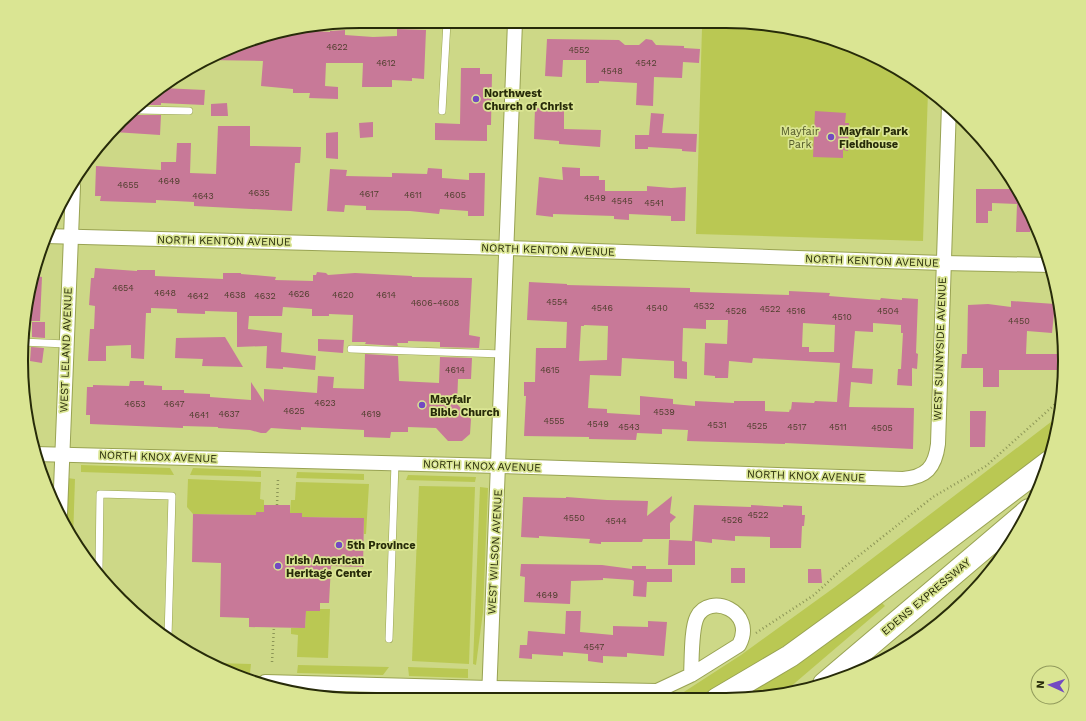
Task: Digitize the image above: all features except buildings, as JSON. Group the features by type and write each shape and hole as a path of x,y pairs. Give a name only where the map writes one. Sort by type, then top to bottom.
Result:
{"highway":[{"path":"727,693 790,656 863,604 1039,470"},
{"name":"EDENS EXPRESSWAY","path":"836,674 1017,520"}],"street":[{"name":"WEST WILSON AVENUE","path":"489,693 499,466 515,28"},
{"name":"WEST SUNNYSIDE AVENUE","path":"928,471 936,455 938,444 949,114"},
{"name":"WEST LELAND AVENUE","path":"60,504 72,196"},
{"name":"NORTH KENTON AVENUE","path":"52,236 506,248 943,263 1044,265"},
{"name":"NORTH KNOX AVENUE","path":"41,454 499,466 903,479 919,476 928,471"},
{"path":"276,683 489,693 657,690 691,675 739,645 743,637 744,630 738,616 733,610 724,606 709,607 697,616 695,622 691,675"}],"lane":[{"path":"442,111 447,28"},
{"path":"142,110 189,111"},
{"path":"29,342 66,344"},
{"path":"351,349 503,354"},
{"path":"389,639 395,463"},
{"path":"99,565 100,494 172,496 168,631"}],"path":[{"path":"739,645 814,595 842,569 933,497 986,466 1055,404"},
{"path":"277,505 278,479"},
{"path":"940,486 943,491"},
{"path":"272,662 274,627"}],"green space":[{"name":"Mayfair Park","path":"702,28 769,31 812,39 853,53 873,62 910,84 928,97 923,241 696,234"},
{"path":"1053,421 1045,452 851,601 788,645 706,693 682,693 741,655 835,587"},
{"path":"81,465 170,468 174,475 81,472"},
{"path":"193,468 261,471 261,477 190,475"},
{"path":"297,472 364,474 364,480 296,478"},
{"path":"408,475 476,477 475,482 406,480"},
{"path":"67,478 75,479 73,528 66,514"},
{"path":"188,479 261,482 260,499 264,500 264,512 256,512 256,515 193,514 187,507"},
{"path":"296,482 369,484 366,534 364,534 364,518 302,517 302,513 290,513 291,500 295,500"},
{"path":"419,486 475,487 469,664 412,661"},
{"path":"480,487 488,488 483,612 476,665 473,664"},
{"path":"879,600 885,606 790,687 741,692"},
{"path":"330,609 328,658 297,657 298,635 291,634 291,628 305,628 306,611"},
{"path":"222,663 251,664 250,673 233,668"},
{"path":"298,665 389,667 383,675 297,673"},
{"path":"408,667 468,669 468,678 409,676"}],"place":[{"name":"Northwest Church of Christ","path":"476,99"},
{"name":"Mayfair Park Fieldhouse","path":"831,137"},
{"name":"Mayfair Bible Church","path":"422,405"},
{"name":"5th Province","path":"339,545"},
{"name":"Irish American Heritage Center","path":"278,566"}]}
